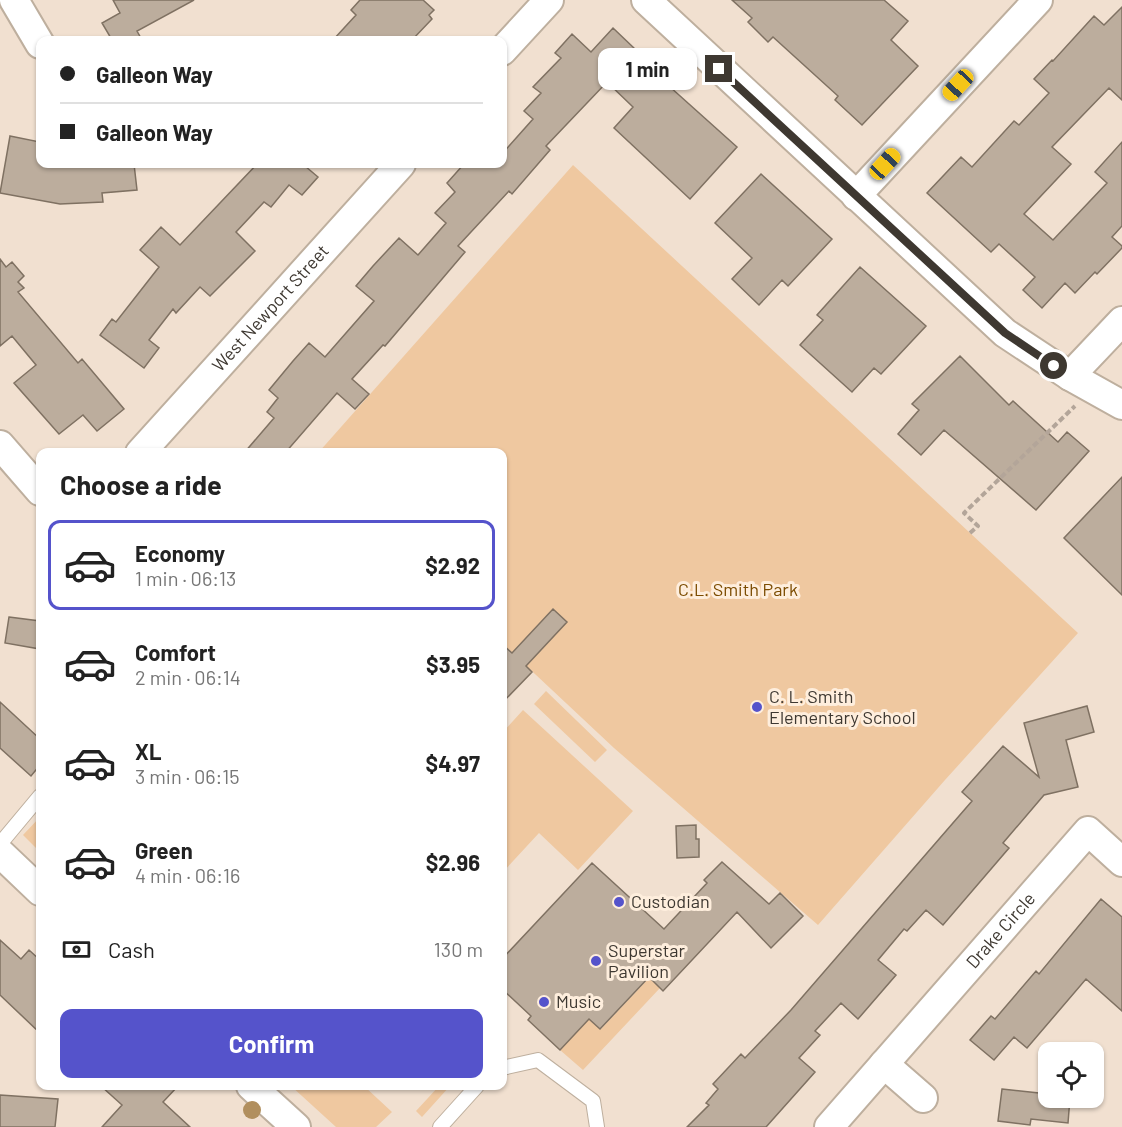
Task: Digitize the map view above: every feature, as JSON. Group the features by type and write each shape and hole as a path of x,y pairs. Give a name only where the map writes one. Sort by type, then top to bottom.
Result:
{"street":[{"path":"14,0 36,37"},
{"path":"507,46 549,0"},
{"path":"646,0 1005,333 1082,383 1122,405"},
{"path":"856,196 1038,0"},
{"name":"West Newport Street","path":"145,448 397,168"},
{"path":"1082,383 1122,321"},
{"path":"0,445 36,486"},
{"name":"Drake Circle","path":"829,1127 1088,831 1122,862"},
{"path":"2,858 36,888"},
{"path":"884,1064 923,1098"},
{"path":"255,1090 296,1127"}],"lane":[{"path":"2,858 36,803"},
{"path":"507,1067 538,1060 593,1101 597,1127"},
{"path":"440,1127 473,1090"}],"path":[{"path":"970,533 978,526 964,513 1082,383"}],"green space":[{"name":"C.L. Smith Park","path":"573,165 1078,633 818,925 614,748 507,648 507,448 322,448"},
{"path":"546,691 607,750 595,762 534,704"},
{"path":"523,710 633,811 578,870 539,833 507,868 507,728"},
{"path":"36,821 36,848 23,835"},
{"path":"649,978 660,988 583,1070 560,1050 589,1019 601,1029"},
{"path":"295,1090 368,1090 392,1112 376,1127 336,1127"},
{"path":"435,1090 446,1090 422,1117 416,1111"}],"building":[{"path":"113,0 194,0 137,31 140,36 110,36 102,23 120,13"},
{"path":"360,0 423,0 434,10 429,15 432,19 416,36 337,36 356,15 351,10"},
{"path":"732,0 884,0 908,21 891,40 918,66 862,125 835,100 838,96 773,37 768,42 748,22 752,18"},
{"path":"1122,7 1122,100 1109,88 1052,147 1071,164 1024,214 1053,240 1107,183 1095,172 1122,142 1122,226 1112,237 1122,248 1075,293 1065,283 1042,308 1023,290 1035,277 999,244 991,252 927,193 961,157 972,167 1014,121 1019,125 1049,93 1034,79 1094,16 1104,25"},
{"path":"613,28 635,49 625,60 652,86 660,78 737,147 690,199 614,128 633,107 607,82 546,146 550,150 512,194 509,191 458,246 465,252 385,346 383,345 352,379 369,394 355,409 337,393 289,448 248,448 274,418 267,412 278,398 269,390 293,361 309,343 325,357 374,301 356,286 373,266 399,238 418,255 446,223 435,213 455,192 447,183 460,168 507,168 507,148 533,119 524,111 541,93 533,87 561,58 555,53 572,34 591,52"},
{"path":"10,136 36,141 36,168 134,168 137,190 102,193 103,202 60,204 0,193"},
{"path":"253,168 307,168 318,177 302,195 289,185 271,207 264,202 236,232 255,251 210,296 200,287 176,313 173,309 149,340 159,348 144,368 100,335 112,319 116,322 159,267 140,250 161,227 180,245"},
{"path":"761,174 832,239 788,286 782,280 759,305 732,279 752,258 715,223"},
{"path":"0,259 6,267 12,262 24,276 18,282 24,288 18,292 78,363 82,359 124,409 97,431 83,415 59,434 14,383 36,365 12,336 0,346"},
{"path":"860,267 926,326 881,374 874,368 852,392 800,345 823,320 817,315"},
{"path":"960,356 1009,405 1013,401 1058,442 1067,432 1089,451 1036,510 944,430 921,455 898,434 919,410 912,404"},
{"path":"1122,477 1122,595 1064,538"},
{"path":"553,609 567,622 526,666 532,672 507,698 507,648 512,653"},
{"path":"9,617 36,620 36,648 5,643"},
{"path":"0,702 36,735 36,770 31,776 0,748"},
{"path":"1087,706 1094,732 1066,740 1078,787 1044,795 1003,843 1009,848 943,925 926,910 907,931 904,929 878,960 896,975 858,1019 841,1003 815,1031 820,1035 799,1058 815,1072 766,1127 687,1127 709,1105 706,1103 718,1089 713,1084 741,1054 745,1058 791,1010 972,801 962,792 1003,746 1039,777 1024,723"},
{"path":"696,825 699,857 677,858 676,826"},
{"path":"722,862 769,904 780,893 803,916 771,948 737,912 663,991 649,977 600,1029 589,1019 560,1050 528,1020 531,1016 507,994 507,954 592,863 664,929 707,883 704,880"},
{"path":"1101,899 1122,917 1122,1011 1086,979 1027,1048 1014,1037 994,1060 970,1040 991,1016 995,1019 1036,971 1039,974"},
{"path":"0,940 21,959 29,950 36,956 36,1029 0,995"},
{"path":"1002,1089 1038,1093 1038,1108 1069,1108 1068,1123 1031,1119 1030,1125 998,1121"},
{"path":"105,1090 174,1090 163,1102 190,1127 102,1127 122,1105"},
{"path":"0,1095 58,1099 55,1127 0,1127"}],"place":[{"name":"C. L. Smith Elementary School","path":"757,707"},
{"name":"Custodian","path":"619,902"},
{"name":"Superstar Pavilion","path":"596,961"},
{"name":"Music","path":"544,1002"}],"route":[{"path":"719,69 1005,333 1054,366"}]}
